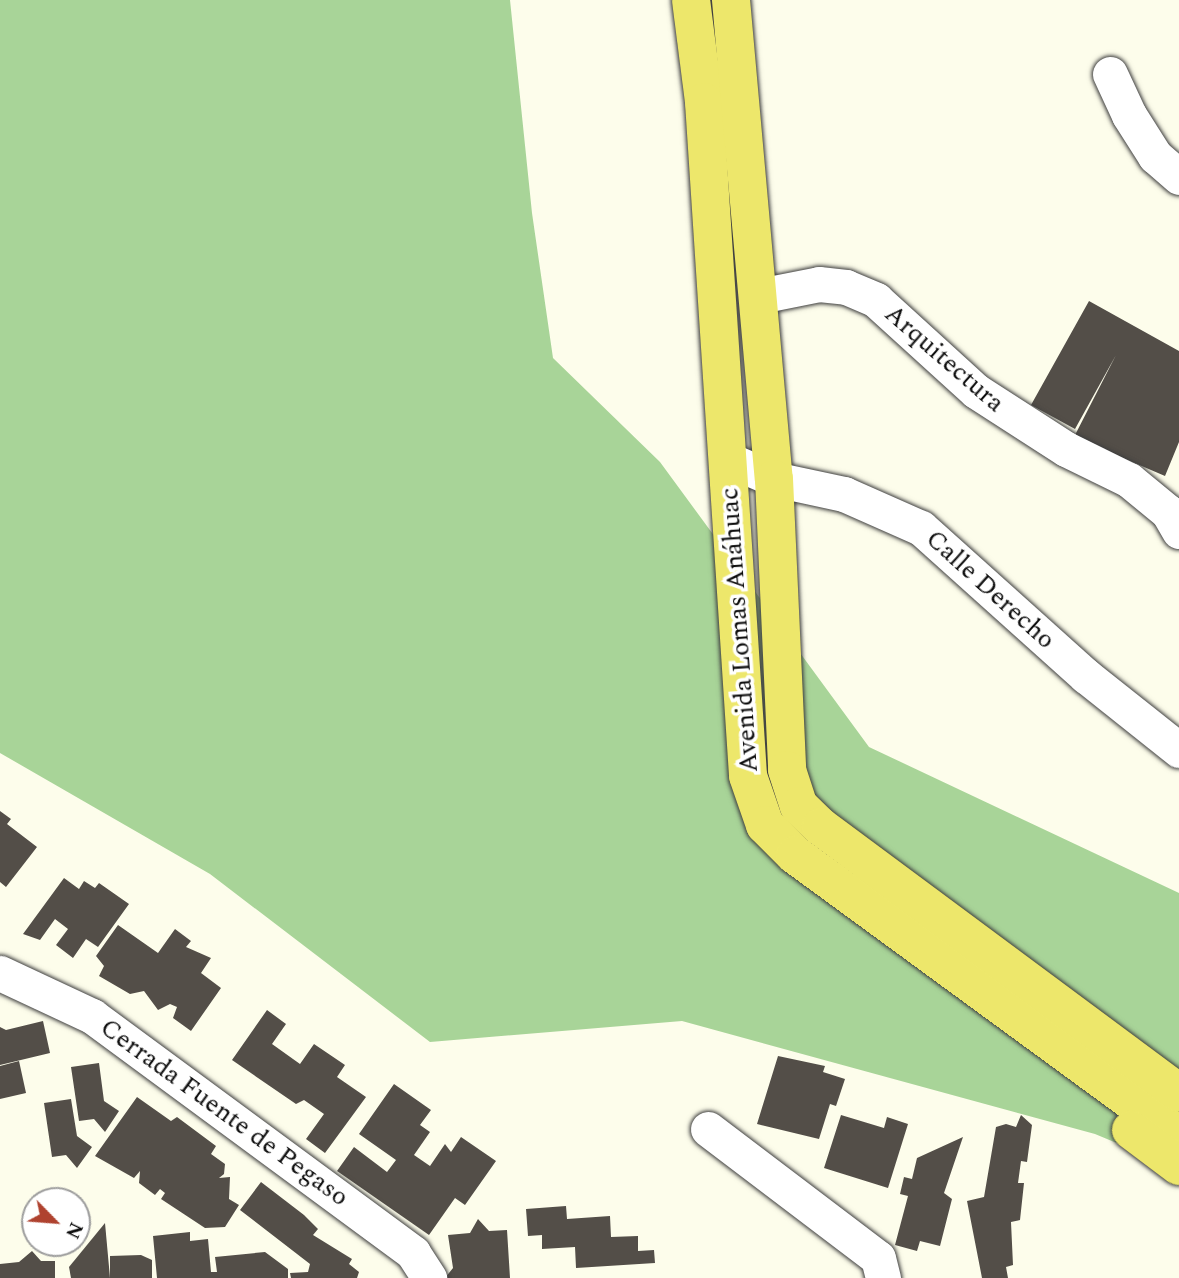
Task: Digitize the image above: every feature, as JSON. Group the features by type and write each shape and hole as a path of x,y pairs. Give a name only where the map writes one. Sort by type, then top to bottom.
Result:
{"main road":[{"name":"Avenida Lomas Anáhuac","path":"691,0 704,102 748,776 765,825 795,855 1179,1136"},
{"name":"Avenida Lomas Anáhuac","path":"731,0 774,478 787,770 799,806 821,827 1179,1093"},
{"path":"765,825 779,857 807,888 1179,1166"}],"street":[{"path":"1110,74 1129,116 1155,156 1179,177"},
{"name":"Arquitectura","path":"759,296 819,284 846,287 876,300 976,391 1066,449 1129,480 1168,512 1179,531"},
{"name":"Calle Derecho","path":"727,459 774,478 844,494 921,528 1086,676 1179,750"},
{"name":"Cerrada Fuente de Pegaso","path":"0,973 92,1016 403,1245 429,1278"},
{"path":"708,1129 878,1258 883,1278"}],"green space":[{"path":"0,0 510,0 532,213 553,358 660,462 869,747 1179,893 1179,1169 1095,1134 682,1021 430,1042 210,874 0,753"}],"building":[{"path":"1089,301 1179,351 1179,442 1165,476 1074,437 1116,355 1075,429 1031,405"},
{"path":"0,811 11,819 7,824 37,847 6,887 0,882"},
{"path":"64,878 79,889 84,881 95,888 99,883 129,904 98,947 86,939 73,958 56,945 68,929 55,919 40,940 23,934"},
{"path":"118,925 158,953 175,929 191,941 186,947 211,958 201,973 221,988 191,1031 173,1018 177,1007 170,1004 158,1010 144,991 130,994 99,976 104,966 96,956"},
{"path":"267,1010 286,1024 272,1044 300,1064 314,1044 345,1065 337,1077 366,1097 325,1153 306,1139 324,1114 304,1100 296,1104 232,1060"},
{"path":"43,1021 50,1053 0,1065 0,1027 6,1030"},
{"path":"778,1056 825,1066 823,1072 845,1079 836,1106 830,1104 819,1139 757,1124"},
{"path":"19,1061 26,1093 0,1099 0,1066"},
{"path":"99,1063 104,1101 119,1111 105,1132 94,1119 79,1121 71,1067"},
{"path":"394,1084 431,1110 420,1125 430,1132 414,1155 430,1166 445,1144 451,1152 461,1137 496,1161 465,1205 455,1198 429,1235 337,1171 354,1147 387,1172 396,1160 359,1134"},
{"path":"137,1097 171,1121 177,1117 216,1146 211,1154 225,1164 224,1174 219,1178 230,1177 229,1199 239,1205 225,1227 205,1228 161,1199 165,1193 160,1189 155,1195 139,1183 140,1171 134,1178 95,1156"},
{"path":"71,1099 77,1136 92,1147 77,1168 66,1155 52,1157 44,1103"},
{"path":"841,1115 884,1128 887,1117 908,1124 888,1188 824,1168"},
{"path":"1021,1115 1032,1125 1027,1162 1021,1161 1018,1183 1024,1183 1020,1220 1011,1222 1013,1265 1006,1267 1008,1278 982,1278 967,1201 984,1197 996,1127 1006,1124 1016,1127"},
{"path":"963,1137 944,1193 952,1199 940,1246 920,1241 917,1251 895,1245 908,1196 900,1194 904,1177 912,1179 917,1158"},
{"path":"261,1182 318,1229 313,1235 352,1259 349,1264 359,1272 357,1278 291,1278 290,1273 308,1272 310,1264 240,1210"},
{"path":"566,1206 567,1219 610,1216 611,1237 638,1236 638,1251 654,1250 655,1263 576,1268 575,1247 542,1249 542,1235 528,1236 526,1209"},
{"path":"478,1219 489,1231 507,1230 510,1278 445,1278 453,1268 448,1235 470,1233"},
{"path":"105,1223 110,1278 71,1278 69,1267 77,1257 91,1257 91,1240"},
{"path":"190,1232 190,1241 208,1239 211,1272 217,1272 215,1257 265,1252 288,1269 288,1278 157,1278 153,1236"},
{"path":"141,1255 152,1260 152,1278 110,1278 110,1256"},
{"path":"25,1257 55,1261 55,1278 0,1278 0,1264 19,1262"}]}
